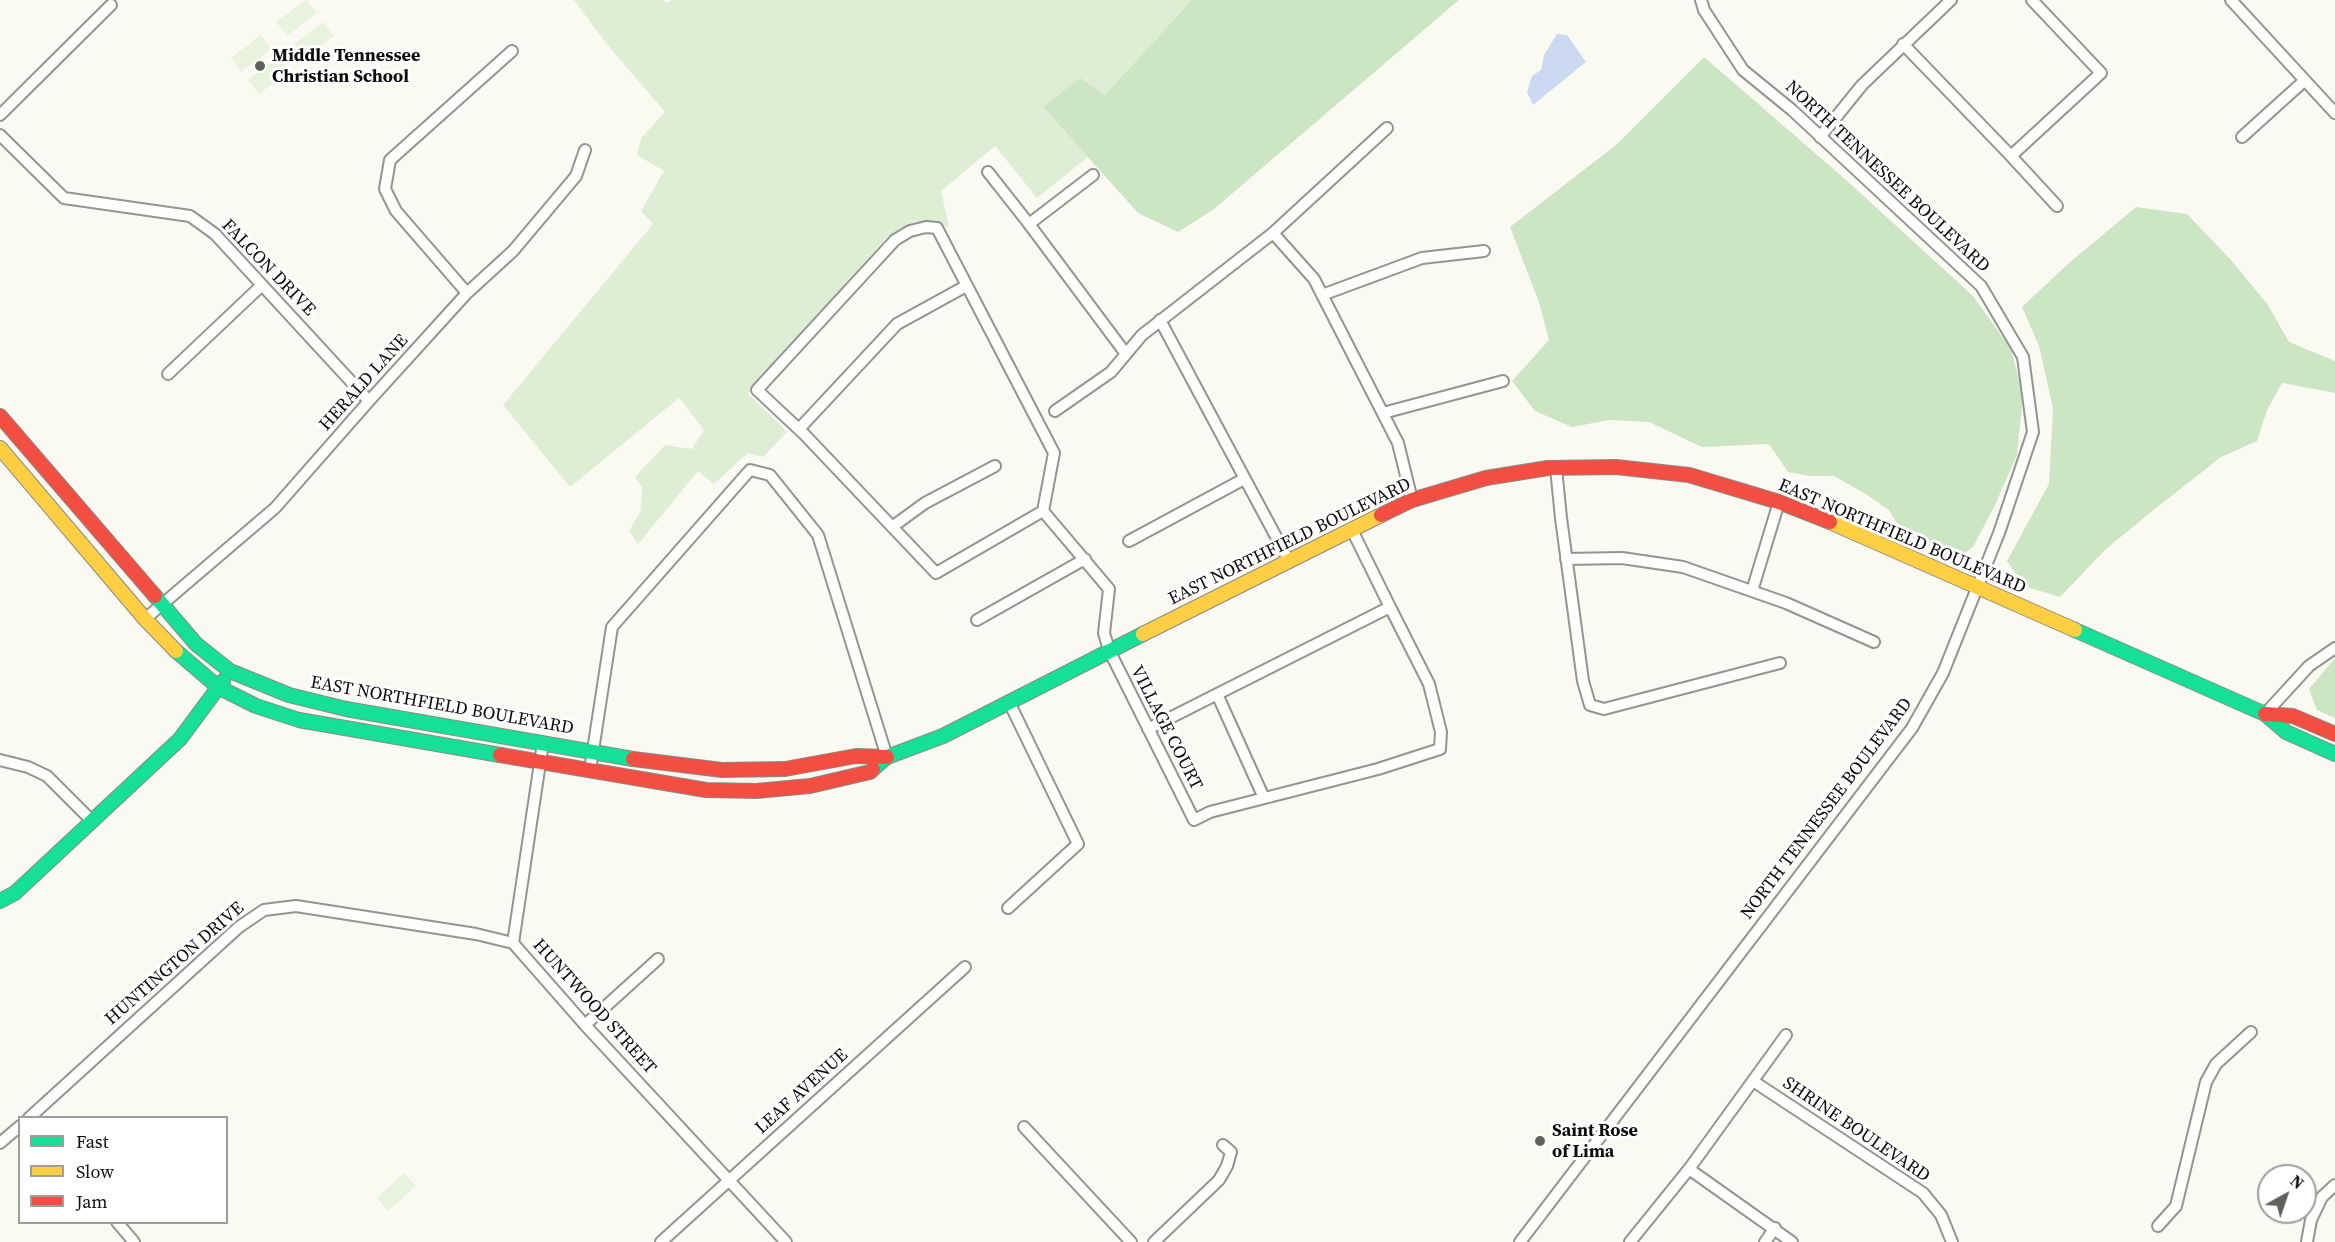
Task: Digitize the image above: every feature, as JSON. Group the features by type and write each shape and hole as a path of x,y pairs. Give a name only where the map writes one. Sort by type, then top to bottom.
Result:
{"main road":[{"name":"EAST NORTHFIELD BOULEVARD","path":"1,418 196,644 230,671 290,695 346,709 657,763 722,770 785,769 856,756 887,757"},
{"name":"EAST NORTHFIELD BOULEVARD","path":"0,448 145,619 181,656 218,687 256,706 299,720 706,790 756,791 810,786 870,772 887,757 943,736 1412,500 1486,478 1556,468 1616,467 1689,476 1779,502 1823,519 2265,714 2286,732 2335,753"},
{"path":"0,901 15,893 180,739 230,671"},
{"name":"EAST NORTHFIELD BOULEVARD","path":"2265,714 2293,716 2335,734"}],"street":[{"name":"NORTH TENNESSEE BOULEVARD","path":"1520,1242 1912,728 1943,673 1977,588 2033,432 2023,357 1981,286 1792,110 1743,70 1704,10 1701,0"},
{"path":"1820,136 1862,85 1951,0"},
{"path":"2011,156 2101,73 2032,0"},
{"path":"2231,0 2335,114"},
{"path":"0,115 111,5"},
{"path":"1903,44 2057,206"},
{"path":"467,293 396,211 385,189 390,160 512,51"},
{"path":"2242,137 2304,81"},
{"path":"1055,411 1110,372 1142,335 1273,233 1387,128"},
{"name":"FALCON DRIVE","path":"0,135 64,198 190,216 215,234 369,400"},
{"name":"HERALD LANE","path":"145,619 275,508 369,400 467,293 513,250 576,176 585,150"},
{"path":"988,172 1126,354"},
{"path":"1029,224 1092,175"},
{"path":"926,227 937,228 1054,453 1043,511 936,573 799,429 757,390 895,240 910,231 926,227"},
{"path":"1273,233 1314,279 1398,443 1412,500"},
{"path":"1322,295 1422,258 1484,251"},
{"path":"168,374 262,285"},
{"path":"799,429 897,324 966,286"},
{"path":"1160,320 1289,561"},
{"path":"1383,413 1503,381"},
{"path":"892,527 925,503 995,466"},
{"path":"1556,468 1582,681 1590,705 1604,709 1780,663"},
{"path":"590,770 612,627 750,470 770,475 818,535 887,757"},
{"path":"1129,541 1244,479"},
{"path":"1752,591 1779,502"},
{"name":"VILLAGE COURT","path":"1043,511 1109,589 1104,633 1109,651 1194,820 1209,812 1264,798"},
{"path":"1217,694 1264,798 1378,769 1440,749 1441,732 1429,684 1352,530"},
{"path":"1566,559 1622,558 1683,567 1786,603 1874,642"},
{"path":"977,620 1085,559"},
{"path":"1148,729 1390,606"},
{"path":"2265,714 2309,666 2335,648"},
{"path":"1008,908 1078,844 1009,702"},
{"name":"HUNTWOOD STREET","path":"543,743 513,943 585,1025 638,1079 786,1242"},
{"path":"0,760 46,776 92,821"},
{"name":"HUNTINGTON DRIVE","path":"31,1116 238,927 264,910 296,906 476,934 513,943"},
{"path":"585,1025 658,959"},
{"name":"LEAF AVENUE","path":"661,1242 965,967"},
{"path":"2158,1226 2176,1206 2206,1082 2216,1064 2251,1032"},
{"path":"1630,1242 1689,1169 1786,1035"},
{"name":"SHRINE BOULEVARD","path":"1753,1081 1923,1193 1941,1215 1952,1242"},
{"path":"1024,1127 1131,1242"},
{"path":"0,1143 18,1128"},
{"path":"1154,1242 1219,1180 1227,1167 1231,1152 1223,1145"},
{"path":"1689,1169 1792,1242"},
{"path":"2307,1242 2311,1220 2322,1197 2335,1185"},
{"path":"119,1224 134,1242"},
{"path":"1765,1242 1775,1228"}],"green space":[{"path":"306,0 317,13 287,36 276,22"},
{"path":"574,0 663,0 666,3 672,0 1192,0 1105,96 1043,107 1088,157 1037,198 995,146 941,191 949,227 915,221 886,238 748,393 787,432 763,457 748,453 714,484 698,471 638,544 629,531 641,510 642,487 635,477 665,445 692,449 704,430 679,398 570,487 503,405 653,224 641,211 664,171 637,155 641,138 665,112 606,43"},
{"path":"1192,0 1459,0 1214,209 1178,232 1138,213 1043,107 1080,78 1105,95"},
{"path":"323,22 334,36 304,58 294,44"},
{"path":"261,35 271,49 241,72 231,58"},
{"path":"278,57 289,71 259,94 248,80"},
{"path":"1704,57 1845,179 1973,296 2011,349 2023,395 2017,455 1973,547 1956,559 1902,532 1889,510 1834,476 1810,476 1788,472 1769,444 1702,447 1649,422 1609,420 1572,427 1535,411 1512,381 1549,340 1539,302 1510,227 1616,145"},
{"path":"2136,207 2187,214 2231,260 2268,305 2289,342 2335,361 2335,393 2282,383 2267,410 2257,441 2221,457 2146,516 2106,549 2060,597 2024,586 2007,561 2049,484 2053,408 2039,346 2022,307 2069,263"},
{"path":"2335,658 2335,718 2317,710 2309,689"},
{"path":"404,1173 416,1186 388,1211 377,1198"}],"water":[{"path":"1557,34 1567,35 1586,62 1533,105 1527,92 1532,76 1541,70 1544,55"}],"traffic: fast":[{"path":"155,596 196,644 230,671 289,695 346,709 633,759"},
{"path":"2075,630 2265,714 2286,732 2335,754"},
{"path":"873,769 887,757 943,736 1143,634"},
{"path":"176,651 218,687 256,706 299,720 500,755"},
{"path":"0,901 15,893 180,739 223,681"}],"traffic: slow":[{"path":"0,448 145,619 176,651"},
{"path":"1143,634 1381,515"},
{"path":"1830,522 2075,630"}],"traffic: jam":[{"path":"0,416 155,596"},
{"path":"1381,515 1412,500 1486,478 1548,468 1616,467 1689,475 1779,502 1830,522"},
{"path":"2265,714 2293,716 2335,734"},
{"path":"500,755 706,790 756,791 810,786 870,772 873,769"},
{"path":"633,759 722,770 785,769 856,756 887,757"}],"place":[{"name":"Middle Tennessee Christian School","path":"260,66"},
{"name":"Saint Rose of Lima","path":"1540,1141"}]}
